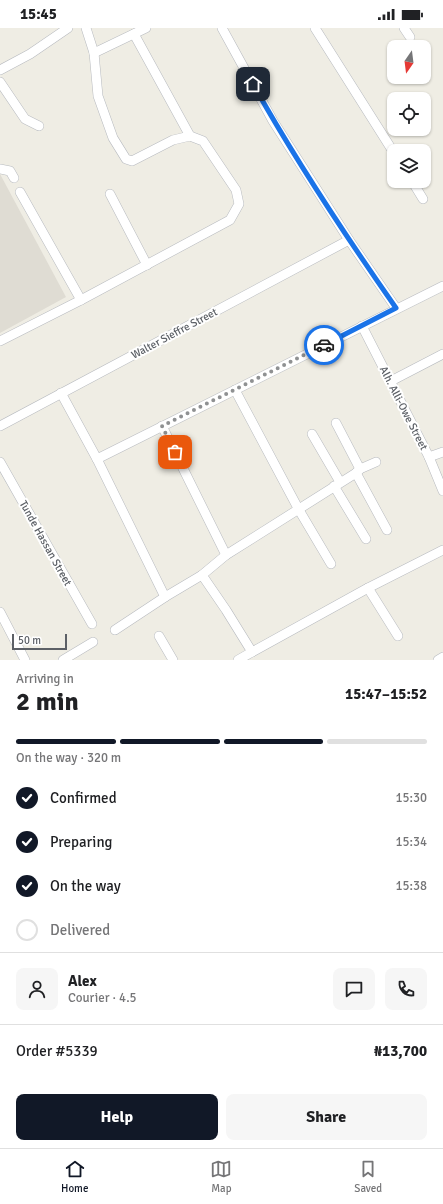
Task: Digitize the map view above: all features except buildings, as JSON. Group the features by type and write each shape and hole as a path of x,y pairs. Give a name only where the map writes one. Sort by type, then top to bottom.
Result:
{"street":[{"path":"0,70 30,54 68,28"},
{"path":"0,341 148,265 230,220 239,204 236,190 215,156 203,141 190,136 173,140 129,161 113,138 98,96 94,53 86,28"},
{"path":"94,53 146,28"},
{"path":"222,28 273,121 349,240 396,308"},
{"path":"316,28 388,144"},
{"path":"404,28 410,37"},
{"path":"134,34 190,136"},
{"path":"0,82 26,118 39,126"},
{"path":"0,168 10,171 14,178"},
{"path":"416,188 423,199"},
{"path":"20,192 81,300"},
{"path":"110,194 148,265"},
{"name":"Walter Sieffre Street","path":"0,426 349,240"},
{"path":"97,459 396,308 443,286"},
{"name":"Alh. Alli-Owe Street","path":"362,326 429,457 443,491"},
{"path":"391,381 443,354"},
{"path":"235,390 299,510 331,564"},
{"path":"60,394 97,459 165,597"},
{"path":"336,423 387,530"},
{"path":"162,426 226,556"},
{"path":"312,434 366,539"},
{"path":"429,457 443,452"},
{"name":"Tunde Hassan Street","path":"0,462 92,624"},
{"path":"115,630 202,575 226,556 337,484 376,462"},
{"path":"238,660 368,588 443,550"},
{"path":"202,575 252,652"},
{"path":"368,588 398,636"},
{"path":"0,612 23,659"},
{"path":"158,636 173,660"},
{"path":"63,660 92,642"},
{"path":"438,660 443,657"}],"shaded area":[{"path":"0,174 66,297 0,333"}],"way so far":[{"path":"175,452 162,426 324,345"}],"route":[{"path":"253,84 273,121 349,240 396,308 324,345"}]}
